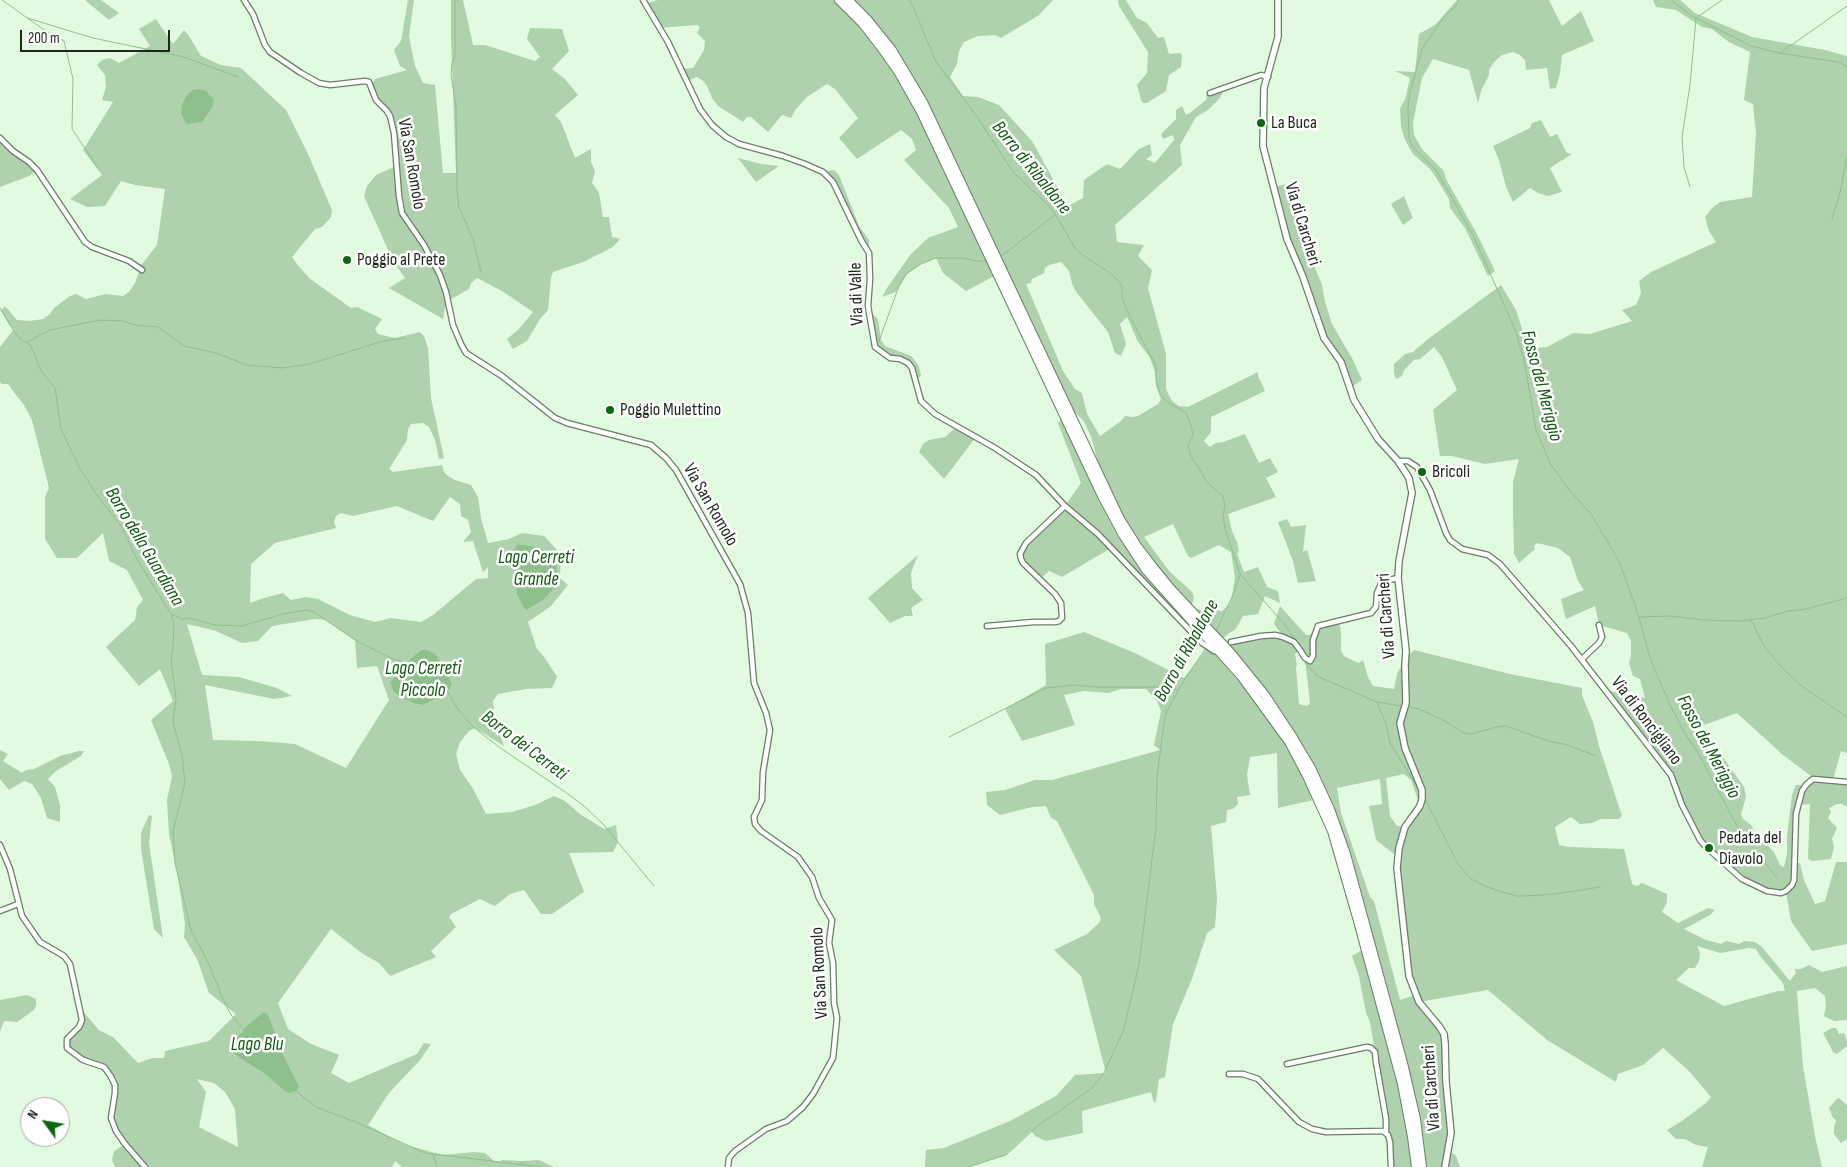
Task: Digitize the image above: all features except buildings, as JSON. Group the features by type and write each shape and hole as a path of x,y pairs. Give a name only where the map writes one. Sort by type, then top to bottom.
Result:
{"highway":[{"path":"839,0 859,20 883,50 899,73 917,106 1102,496 1123,534 1146,570 1206,634 1251,688 1289,742 1308,778 1326,815 1340,854 1402,1084 1416,1167"},
{"path":"848,0 867,18 892,50 923,102 1120,519 1132,539 1171,589 1215,635 1259,688 1292,736 1314,775 1338,829 1359,900 1405,1072 1416,1119 1422,1167"}],"street":[{"name":"Via San Romolo","path":"244,0 270,52 301,74 319,83 330,85 365,80 369,82 376,100 390,116 394,133 402,212 424,245 440,274 453,325 466,353 502,376 555,418 567,423 651,445 676,470 740,584 748,613 754,683 770,730 763,772 762,800 754,817 755,824 798,857 812,877 819,898 832,920 829,943 833,963 834,1003 837,1018 833,1058 813,1094 803,1107 787,1121 766,1129 735,1151 729,1158 728,1167"},
{"name":"Via di Valle","path":"643,0 668,42 700,109 712,125 738,144 805,164 823,172 833,182 869,253 868,306 877,350 890,358 900,359 908,363 912,368 922,401 935,414 1022,464 1036,475 1065,506 1098,534 1209,648"},
{"name":"Via di Carcheri","path":"1278,0 1278,38 1264,88 1263,146 1287,239 1303,277 1324,338 1341,362 1354,400 1378,439 1398,461 1409,478 1412,493 1399,561 1398,578 1406,651 1406,703 1400,729 1404,748 1422,790 1422,799 1420,806 1405,827 1399,848 1397,868 1409,976 1419,1002 1444,1034 1451,1133 1445,1167"},
{"path":"1210,93 1261,75 1268,77"},
{"path":"0,138 37,170 85,242 92,247 129,261 142,270"},
{"name":"Via di Roncigliano","path":"1398,461 1408,461 1417,468 1430,490 1450,540 1462,549 1488,555 1500,564 1582,659 1672,775 1682,805 1700,840 1742,879 1767,891 1781,893 1786,891 1792,885 1796,814 1802,791 1813,780 1847,782"},
{"path":"987,626 1055,622 1062,618 1061,604 1055,594 1023,563 1020,559 1020,554 1026,543 1065,506"},
{"path":"1231,642 1261,636 1284,637 1294,642 1304,658 1310,661 1314,656 1313,640 1318,626 1371,613 1376,607 1377,593 1381,584 1398,578"},
{"path":"1582,659 1602,637 1599,625"},
{"path":"0,845 10,869 22,916 36,936 46,946 64,956 70,964 82,1020 79,1027 66,1039 67,1048 83,1060 104,1067 110,1075 116,1093 111,1118 116,1131 125,1144 145,1167"},
{"path":"0,911 18,904"},
{"path":"1287,1064 1367,1047 1371,1048 1375,1052 1386,1119 1386,1132 1390,1142 1391,1167"},
{"path":"1229,1074 1243,1074 1258,1079 1299,1122 1312,1129 1326,1132 1378,1130 1386,1132"}],"shaded area":[{"path":"85,0 101,0 119,13 109,20"},
{"path":"408,0 414,0 409,36 415,66 423,83 435,85 443,173 456,173 451,0 463,0 473,45 485,45 535,61 540,57 527,39 530,28 562,29 569,51 552,69 565,79 578,95 555,115 561,122 575,158 591,149 591,162 595,171 592,183 599,193 603,217 609,217 612,237 620,239 613,247 583,262 553,272 548,310 540,319 527,341 513,349 507,339 519,329 533,312 502,291 477,278 471,283 469,289 446,302 443,319 389,288 405,278 393,261 364,196 367,186 376,175 396,166 390,116 376,100 371,87 375,79 407,70 400,66 394,50 401,41"},
{"path":"658,0 839,0 899,73 998,274 966,291 943,273 936,258 921,264 907,274 896,292 882,297 910,255 928,238 958,227 949,208 904,160 916,150 912,139 901,130 857,159 839,138 858,118 835,89 827,84 807,97 791,118 782,115 768,132 751,117 747,117 743,122 718,106 703,81 697,77 687,81 681,69 693,68 704,50 705,41 697,33 700,27 697,25 658,28 645,4"},
{"path":"849,0 1053,0 1039,15 1001,38 995,35 978,36 964,42 959,51 957,64 950,77 963,96 978,97 999,105 1032,141 1068,206 1083,198 1084,180 1107,164 1120,169 1139,149 1150,144 1152,155 1146,159 1155,163 1174,140 1173,135 1163,139 1161,134 1176,119 1176,110 1182,106 1186,115 1207,99 1206,95 1221,89 1222,94 1220,98 1208,110 1196,117 1180,145 1182,165 1115,225 1117,242 1144,245 1138,256 1152,270 1148,288 1166,354 1166,389 1172,401 1179,406 1188,407 1258,372 1265,391 1211,417 1211,432 1204,441 1210,447 1216,443 1245,434 1259,463 1270,458 1278,472 1266,478 1276,497 1228,514 1237,542 1239,551 1237,554 1244,572 1258,567 1267,587 1278,591 1280,603 1265,596 1258,614 1243,616 1235,630 1220,641 1194,613 1198,609 1207,610 1216,600 1216,607 1219,611 1222,611 1229,605 1235,577 1231,552 1219,545 1191,558 1188,556 1173,524 1144,537 1169,571 1192,592 1194,597 1191,609 1137,546 1098,471 1099,466 1091,436 1083,420 1065,403 934,124","holes":["1061,262 1069,271 1072,284 1077,293 1108,332 1115,353 1121,356 1126,344 1120,324 1127,317 1137,340 1150,358 1161,399 1158,404 1138,416 1125,416 1100,436 1087,414 1082,393 1075,389 1063,371 1026,284 1031,283 1032,279 1044,273 1045,268 1049,265"]},
{"path":"1118,0 1126,0 1137,18 1147,23 1158,38 1164,37 1169,54 1180,53 1182,55 1181,67 1169,75 1166,91 1147,103 1143,103 1141,100 1137,85 1147,73 1148,52 1119,6"},
{"path":"1457,0 1549,0 1562,26 1581,11 1594,41 1562,55 1556,88 1550,89 1547,68 1526,70 1525,60 1513,52 1502,55 1494,62 1489,70 1489,75 1481,91 1478,103 1469,70 1433,59 1422,78 1413,123 1414,135 1422,149 1443,170 1447,181 1477,234 1495,271 1488,276 1465,228 1450,208 1449,199 1430,169 1413,154 1405,140 1401,127 1400,108 1405,100 1410,78 1395,71 1415,72 1419,34 1436,24"},
{"path":"1653,0 1680,0 1695,13 1752,37 1825,50 1847,56 1847,753 1841,751 1833,780 1847,782 1847,807 1837,804 1829,808 1831,812 1828,818 1837,828 1832,839 1834,847 1831,859 1813,861 1809,860 1808,857 1810,804 1798,805 1794,864 1800,863 1804,880 1815,904 1825,901 1836,862 1847,862 1847,944 1812,951 1791,921 1786,892 1781,893 1750,884 1706,847 1696,832 1671,775 1604,690 1645,698 1640,679 1633,676 1629,663 1631,641 1627,633 1599,625 1595,606 1566,619 1561,599 1584,590 1578,581 1570,557 1558,548 1537,543 1534,546 1535,549 1519,563 1514,554 1513,482 1519,459 1485,464 1452,456 1440,456 1433,410 1457,390 1442,357 1434,347 1420,359 1414,360 1404,370 1402,376 1396,379 1394,373 1394,364 1405,354 1413,352 1501,285 1516,310 1523,332 1535,348 1547,347 1573,333 1590,334 1632,321 1622,310 1636,305 1641,293 1639,281 1651,272 1716,242 1709,231 1705,217 1720,202 1752,197 1756,133 1753,104 1744,100 1750,52 1729,42 1712,29 1702,27 1676,10 1656,7","holes":["1737,713 1783,755 1815,779 1806,785 1796,785 1792,795 1787,836 1787,854 1784,867 1780,865 1774,852 1766,844 1758,841 1752,826 1743,819 1741,814 1746,797 1744,787 1701,726"]},
{"path":"156,19 173,44 184,30 201,56 221,65 241,68 286,110 308,154 332,210 331,217 322,227 315,229 292,257 309,278 351,308 357,307 382,319 375,329 378,334 395,338 420,332 424,336 428,348 431,398 444,458 439,459 435,440 429,427 423,423 411,424 408,429 407,440 389,469 393,472 442,465 444,472 448,476 471,485 478,497 481,518 488,543 509,539 522,533 544,536 559,552 561,557 560,578 568,585 551,606 528,622 537,649 557,677 552,688 526,689 498,694 493,701 495,721 504,746 475,728 469,731 460,742 456,754 460,770 472,787 486,814 512,812 535,805 554,796 565,801 580,814 604,829 616,825 618,842 613,852 569,853 584,892 552,914 541,914 524,890 510,894 495,906 480,899 451,914 449,917 456,927 431,951 436,957 390,976 379,963 363,954 331,929 278,1003 288,1029 311,1044 339,1055 331,1073 349,1083 417,1054 424,1043 431,1044 420,1060 389,1093 368,1125 403,1144 442,1155 485,1153 494,1161 539,1160 554,1167 402,1167 395,1161 392,1167 115,1167 112,1160 114,1151 125,1144 111,1118 115,1085 104,1067 83,1060 66,1044 82,1020 80,1008 99,1030 113,1037 138,1063 152,1058 164,1058 165,1051 209,1041 236,1014 209,993 197,959 184,937 185,924 169,834 167,800 172,776 151,720 173,701 160,669 139,686 106,647 135,620 137,607 143,600 127,570 109,561 103,533 77,558 57,558 45,539 45,497 49,488 32,420 24,405 8,384 0,382 0,347 14,329 1,311 5,306 17,320 30,321 43,319 54,308 70,296 76,294 86,299 106,294 123,296 129,292 135,283 142,264 157,245 165,189 121,181 105,206 87,207 70,199 102,175 83,150 113,102 102,100 106,87 105,75 97,65 102,60 110,58 119,63 150,46 139,29","holes":["450,497 460,504 461,516 468,520 471,532 463,542 473,541 483,572 488,567 488,578 476,579 433,615 421,622 391,618 375,622 350,615 318,599 306,597 291,600 283,593 250,603 251,564 275,543 336,528 334,522 336,516 341,513 353,516 397,506 433,521","517,544 538,547 549,553 553,590 542,601 529,609","315,619 326,620 355,640 357,668 377,666 389,700 346,768 295,744 213,740 205,685 274,699 292,696 277,688 239,677 202,675 187,624 216,631 242,643 258,641 272,626","425,649 434,654 448,674 452,684 441,697 423,705 415,704 399,696 390,682 411,658","275,1033 276,1040 299,1086 282,1089 265,1074 231,1051","197,1079 214,1083 225,1092 235,1109 238,1147 199,1127 206,1092"]},
{"path":"1541,120 1550,137 1557,134 1567,153 1572,154 1550,168 1562,192 1548,196 1530,188 1513,202 1506,187 1493,146 1530,128 1532,123"},
{"path":"0,138 37,170 29,176 0,187"},
{"path":"738,158 761,164 779,166 756,182"},
{"path":"834,170 839,175 859,226 869,240 869,253 833,182 823,172"},
{"path":"1286,184 1295,198 1290,203 1299,217 1295,222 1312,250 1311,258 1322,285 1332,324 1353,360 1362,380 1350,388 1341,362 1324,338 1287,239 1274,187"},
{"path":"1404,196 1413,218 1403,225 1391,204"},
{"path":"869,315 873,315 878,319 881,340 885,346 911,356 919,367 921,376 915,380 908,363 890,358 877,350"},
{"path":"1064,416 1102,496 1181,608 1175,613 1111,548 1062,577 1049,571 1039,580 1021,559 1022,549 1065,506 1081,483 1058,423"},
{"path":"956,427 976,437 944,479 919,452 923,444 929,440 945,437"},
{"path":"1287,519 1291,527 1306,525 1303,552 1307,550 1316,581 1298,583 1293,561 1278,522"},
{"path":"918,555 911,573 912,588 923,600 911,608 913,616 905,616 890,623 868,598"},
{"path":"1280,606 1306,635 1310,635 1318,626 1337,621 1340,625 1341,651 1344,656 1354,661 1359,663 1363,660 1373,686 1394,689 1397,674 1405,659 1414,650 1510,674 1582,688 1582,695 1593,722 1622,816 1619,819 1601,819 1592,823 1580,824 1571,817 1555,827 1559,845 1624,849 1632,884 1637,886 1642,883 1667,894 1667,902 1662,912 1678,923 1708,908 1715,910 1710,915 1684,929 1706,940 1721,944 1726,941 1739,944 1744,941 1755,942 1762,947 1790,981 1796,973 1795,969 1801,969 1809,965 1822,972 1847,966 1847,1020 1834,1021 1824,1016 1825,996 1815,988 1797,991 1803,1066 1822,1167 1702,1167 1708,1147 1696,1145 1685,1139 1676,1139 1667,1130 1706,1103 1711,1097 1688,1070 1663,1048 1643,1065 1618,1074 1616,1082 1547,1040 1488,990 1419,1002 1444,1034 1449,1150 1456,1156 1460,1167 1422,1167 1346,854 1292,736 1224,646 1246,638 1283,636 1274,624","holes":["1300,650 1305,658 1310,703 1307,706 1299,704 1295,654","1404,774 1411,780 1420,806 1405,827 1397,826 1390,816 1386,778","1380,779 1382,804 1369,806 1376,840 1398,857 1415,995 1400,1000 1374,901 1370,897 1341,813 1337,788","1697,946 1720,953 1749,948 1756,949 1783,983 1785,991 1778,991 1724,1006 1676,980 1689,968 1695,968 1699,961 1700,953"]},
{"path":"1084,632 1135,653 1184,678 1212,642 1271,715 1318,799 1278,808 1277,753 1250,757 1247,775 1250,795 1237,797 1238,804 1233,809 1227,810 1226,822 1211,826 1217,898 1215,927 1207,933 1192,979 1173,1024 1165,1077 1159,1079 1156,1101 1154,1103 1151,1092 1082,1111 1083,1133 1046,1141 1035,1136 1031,1131 1006,1155 968,1167 925,1167 926,1150 944,1148 1010,1121 1056,1096 1075,1075 1106,1073 1081,976 1054,950 1087,934 1099,923 1101,918 1094,904 1094,895 1057,821 1051,818 1046,806 1032,807 1000,815 987,805 986,792 1005,790 1035,780 1052,780 1160,750 1154,745 1161,711 1157,701 1146,689 1121,689 1108,693 1084,691 1064,695 1075,725 1022,741 1005,709 1046,685 1045,644"},
{"path":"0,750 8,754 3,761 22,773 60,756 84,751 81,756 56,771 48,779 55,787 60,805 60,822 47,818 41,798 32,784 24,781 9,790 0,779"},
{"path":"149,815 152,816 149,843 163,938 154,929 141,849 141,833"},
{"path":"1366,948 1391,1041 1416,1167 1391,1167 1390,1142 1370,1022 1352,956"},
{"path":"27,995 36,999 34,1010 17,1022 4,1021 0,1032 0,1000"},
{"path":"1836,1028 1839,1034 1844,1033 1847,1041 1847,1046 1837,1054 1833,1052 1823,1033"},
{"path":"1839,1098 1847,1105 1847,1139 1841,1143 1834,1134 1836,1120 1833,1118 1829,1108"}],"water":[{"path":"200,89 206,91 214,100 212,107 202,122 187,124 181,113 182,104 187,95 193,90"},
{"name":"Lago Cerreti Grande","path":"517,544 538,547 549,553 556,562 557,572 553,590 542,601 527,610 517,594 514,552"},
{"name":"Lago Cerreti Piccolo","path":"425,649 435,654 452,684 441,697 423,705 415,704 399,696 394,692 390,682 411,658"},
{"name":"Lago Blu","path":"264,1012 268,1015 276,1040 299,1086 296,1091 289,1093 282,1089 265,1074 231,1052 230,1047 247,1026"}],"waterway":[{"path":"2,0 47,32 64,41 73,79 72,129 98,168"},
{"path":"455,0 455,55 451,75 456,106 457,190 459,207 473,239 481,272"},
{"name":"Borro di Ribaldone","path":"910,0 936,62 978,118 1009,166 1047,204 1075,248 1106,270 1122,286 1122,298 1130,317 1156,366 1156,379 1160,394 1166,401 1186,413 1193,435 1188,445 1190,454 1207,482 1223,496 1225,529 1240,574 1286,626 1298,645"},
{"name":"Fosso del Meriggio","path":"1459,0 1455,7 1446,14 1422,49 1410,92 1408,108 1409,137 1412,146 1436,170 1473,235 1517,335 1525,365 1536,430 1550,463 1570,491 1591,514 1616,556 1639,617 1650,658 1670,705 1700,756 1739,830 1777,878"},
{"path":"1671,0 1692,16 1751,46 1779,53 1838,62 1847,67"},
{"path":"1696,18 1722,0"},
{"path":"1780,53 1847,6"},
{"path":"27,18 93,38 184,57 238,77"},
{"path":"1690,187 1684,167 1682,137 1690,85 1696,19"},
{"path":"1832,219 1840,193 1847,157"},
{"path":"1000,256 1055,215"},
{"path":"879,341 899,286 906,274 921,264 936,258 988,261"},
{"name":"Borro della Guardiana","path":"0,308 16,335 31,346 41,371 55,388 61,429 79,467 99,498 121,526 138,561 171,614 174,623 171,659 176,698 173,722 182,755 185,783 173,831 175,863 191,930 208,962 231,1015 245,1031"},
{"path":"27,342 50,330 100,320 123,321 136,325 158,327 184,346 216,353 247,365 282,368 310,364 383,341 405,338"},
{"name":"Borro di Ribaldone","path":"1216,631 1240,575"},
{"path":"1639,617 1670,616 1703,620 1740,621 1765,618 1847,598"},
{"name":"Borro dei Cerreti","path":"171,614 182,619 190,618 215,625 242,626 283,614 307,610 314,612 355,640 393,659 409,663"},
{"path":"1751,620 1764,646 1784,670 1803,687 1847,717"},
{"name":"Borro di Ribaldone","path":"968,1167 1006,1155 1040,1124 1091,1089 1104,1073 1123,1032 1139,965 1156,827 1157,777 1164,723 1167,711 1183,682 1206,648"},
{"path":"1301,656 1309,668 1319,677 1377,702 1401,706"},
{"path":"949,737 1046,688 1075,685 1094,687 1157,687 1178,690"},
{"name":"Borro dei Cerreti","path":"447,691 458,709 472,726 584,806 603,824 654,886"},
{"path":"1377,702 1386,724 1390,743 1418,788"},
{"path":"1410,707 1441,719 1464,733 1472,734 1506,726 1548,741 1568,745 1596,756"},
{"path":"1425,799 1458,864 1471,879 1487,887 1516,896 1555,894 1600,887"},
{"path":"296,1091 316,1107 358,1123 425,1153 542,1167"},
{"path":"433,1155 437,1167"}],"place":[{"name":"La Buca","path":"1261,123"},
{"name":"Poggio al Prete","path":"347,260"},
{"name":"Poggio Mulettino","path":"610,410"},
{"name":"Bricoli","path":"1422,472"},
{"name":"Pedata del Diavolo","path":"1709,848"}]}
